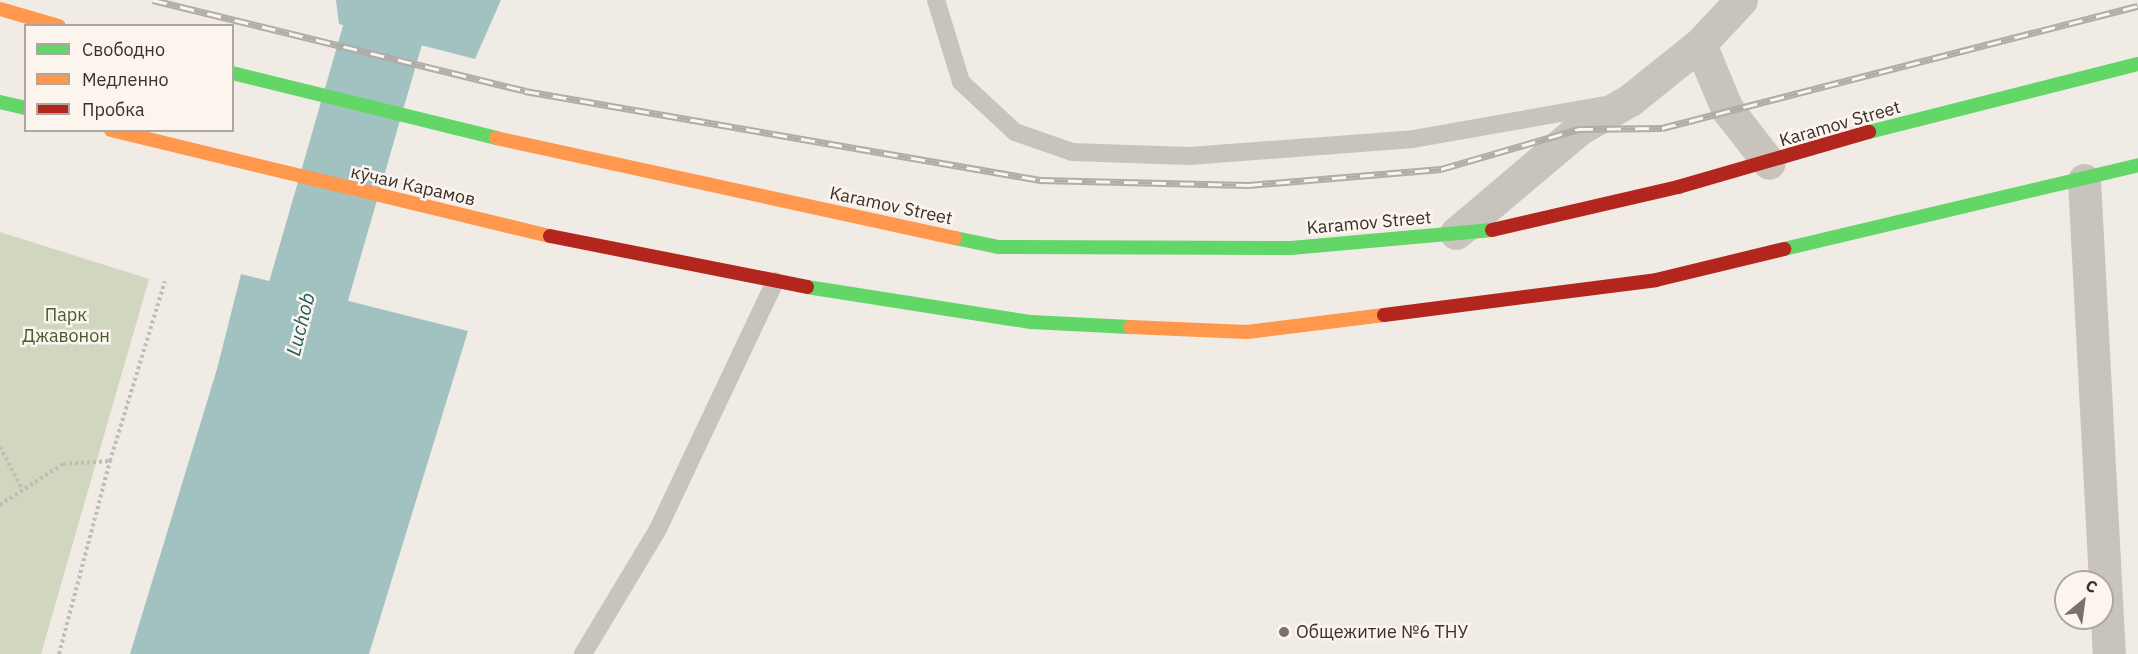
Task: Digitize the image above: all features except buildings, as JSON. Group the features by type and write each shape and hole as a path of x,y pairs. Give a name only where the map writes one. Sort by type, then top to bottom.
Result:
{"main road":[{"path":"0,9 52,24"},
{"name":"Karamov Street","path":"234,74 592,162 999,247 1291,248 1492,230 1768,163 1855,136 2138,64"},
{"path":"0,102 24,108"},
{"name":"кӯчаи Карамов","path":"119,132 232,162 585,245 775,281"},
{"path":"775,281 1030,322 1247,332 1656,280 2084,180 2138,165"}],"street":[{"path":"1456,233 1579,129 1630,100 1700,44 1741,0"},
{"path":"1700,44 1727,109 1768,163"},
{"path":"2084,180 2109,654"}],"lane":[{"path":"936,0 961,82 1015,132 1072,152 1189,156 1413,139 1630,100"},
{"path":"583,654 658,530 775,281"}],"path":[{"path":"59,654 110,461 165,281"},
{"path":"0,447 22,489"},
{"path":"0,505 63,464 110,461"}],"green space":[{"name":"Парк Джавонон","path":"0,232 149,279 41,654 0,654"}],"water":[{"path":"336,0 501,0 475,59 339,24"},
{"path":"241,274 468,331 369,654 130,654 217,369"}],"waterway":[{"name":"Luchob","path":"283,399 297,329 392,0"}],"railway":[{"path":"153,0 525,91 1040,180 1248,185 1441,169 1579,129 1662,128 2138,6"}],"traffic: fast":[{"path":"1869,132 2138,64"},
{"path":"234,73 496,138"},
{"path":"0,102 24,108"},
{"path":"1784,249 2138,165"},
{"path":"955,238 999,247 1291,248 1492,230"},
{"path":"807,287 1031,322 1130,327"}],"traffic: slow":[{"path":"0,9 52,24"},
{"path":"119,132 550,236"},
{"path":"496,138 955,238"},
{"path":"1130,327 1247,332 1384,315"}],"traffic: jam":[{"path":"1492,230 1678,187 1869,132"},
{"path":"550,236 807,287"},
{"path":"1384,315 1656,280 1784,249"}],"place":[{"name":"Общежитие №6 ТНУ","path":"1284,632"}]}
